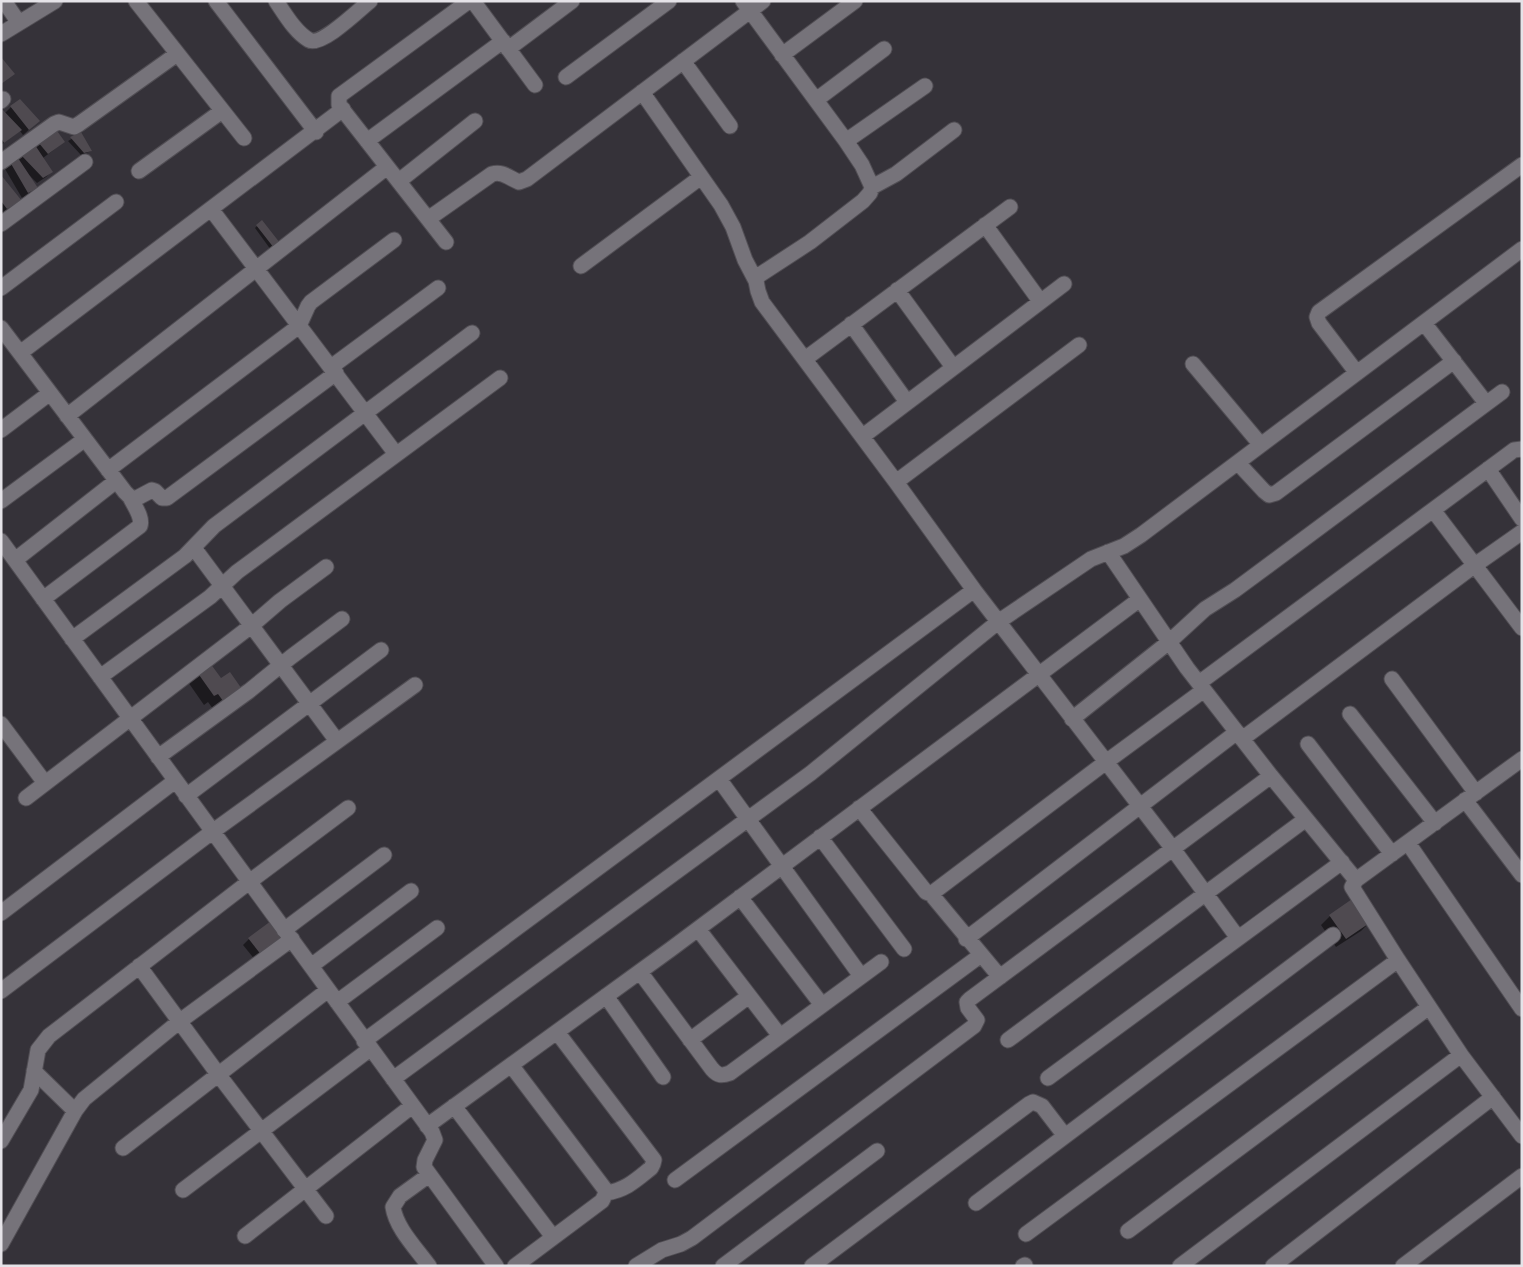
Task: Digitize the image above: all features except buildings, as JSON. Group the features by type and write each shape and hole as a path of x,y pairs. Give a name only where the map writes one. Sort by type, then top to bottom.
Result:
{"street":[{"path":"4,1 19,23"},
{"path":"1,34 55,1"},
{"path":"136,1 244,138"},
{"path":"216,1 316,132"},
{"path":"276,1 300,32 310,41 314,42 332,32 370,1"},
{"path":"446,242 339,105 339,96 469,1"},
{"path":"473,1 535,84"},
{"path":"367,141 572,1"},
{"path":"566,77 669,1"},
{"path":"428,219 492,174 498,172 519,182 527,179 683,61 747,6 763,1"},
{"path":"782,55 856,1"},
{"path":"747,6 846,141 869,177 872,187 863,202 810,242 763,272 756,280"},
{"path":"816,100 884,49"},
{"path":"1,162 54,124 59,122 71,127 79,124 177,54"},
{"path":"683,61 730,126"},
{"path":"846,141 925,86"},
{"path":"642,92 721,205 733,227 745,260 756,280 762,302 974,590 1173,848 1238,938"},
{"path":"20,353 343,110"},
{"path":"139,171 222,111"},
{"path":"399,181 475,121"},
{"path":"872,187 896,174 954,130"},
{"path":"1,224 85,162"},
{"path":"1357,373 1319,323 1317,317 1319,312 1522,165"},
{"path":"67,416 387,167"},
{"path":"581,266 701,177"},
{"path":"1,288 116,202"},
{"path":"805,359 1010,207"},
{"path":"211,209 396,454"},
{"path":"985,225 1040,301"},
{"path":"15,560 112,475 300,326 311,302 394,240"},
{"path":"392,1079 812,773 998,622 1091,559 1124,546 1141,535 1522,249"},
{"path":"862,436 1064,284"},
{"path":"130,497 135,499 152,490 162,498 167,498 438,288"},
{"path":"897,290 954,368"},
{"path":"1424,323 1486,403"},
{"path":"851,324 908,402"},
{"path":"1,328 130,497 142,522 140,526 43,599"},
{"path":"72,639 194,548 206,532 472,334"},
{"path":"896,482 1079,345"},
{"path":"1238,463 1269,495 1276,493 1454,361"},
{"path":"1193,364 1261,445"},
{"path":"100,677 210,597 236,572 500,378"},
{"path":"1072,719 1169,642 1214,602 1235,590 1502,392"},
{"path":"1,430 50,393"},
{"path":"1,501 85,439"},
{"path":"931,894 1433,510 1514,450 1522,449"},
{"path":"1488,469 1522,519"},
{"path":"1433,510 1522,628"},
{"path":"966,938 1140,806 1522,532"},
{"path":"1,542 427,1126 435,1140 424,1166 496,1266"},
{"path":"194,548 337,742"},
{"path":"1108,552 1201,687 1356,880"},
{"path":"26,798 251,626 280,601 326,568"},
{"path":"183,1190 262,1131 367,1045 719,779 974,590"},
{"path":"427,1126 640,972 1140,599"},
{"path":"158,757 230,706 342,618"},
{"path":"186,796 382,650"},
{"path":"1392,679 1522,875"},
{"path":"1,991 212,832 415,685"},
{"path":"1350,714 1435,823"},
{"path":"1,724 45,783"},
{"path":"1308,744 1392,854"},
{"path":"1522,760 1353,884 1353,889 1461,1055 1522,1136"},
{"path":"636,1266 662,1250 682,1244 692,1238 974,1026 977,1020 968,1008 970,999 1271,776"},
{"path":"719,779 861,976"},
{"path":"1,913 175,781"},
{"path":"1,1141 31,1090 38,1050 49,1036 348,808"},
{"path":"859,808 926,892 931,894 1000,977"},
{"path":"1008,1040 1306,819"},
{"path":"820,837 904,949"},
{"path":"1408,843 1522,1009"},
{"path":"1,1244 75,1111 84,1099 384,855"},
{"path":"1048,1078 1342,862"},
{"path":"311,966 411,891"},
{"path":"740,897 822,1005"},
{"path":"123,1148 218,1074 332,996 437,928"},
{"path":"698,929 780,1036"},
{"path":"976,1203 1333,935"},
{"path":"675,1180 981,955"},
{"path":"1026,1234 1398,960"},
{"path":"640,972 712,1069 717,1074 724,1076 881,962"},
{"path":"140,966 218,1074 326,1216"},
{"path":"606,996 663,1076"},
{"path":"690,1040 750,996"},
{"path":"1128,1232 1430,1007"},
{"path":"556,1032 654,1160 651,1168 627,1187 606,1193"},
{"path":"1180,1266 1461,1055"},
{"path":"511,1065 606,1193 602,1201 514,1266"},
{"path":"34,1071 75,1111"},
{"path":"1273,1266 1493,1097"},
{"path":"812,1266 1029,1104 1033,1102 1042,1106 1065,1136"},
{"path":"244,1236 412,1106"},
{"path":"454,1106 553,1237"},
{"path":"723,1266 877,1151"},
{"path":"429,1175 400,1196 393,1206 394,1215 429,1266"},
{"path":"1404,1266 1522,1176"}]}
